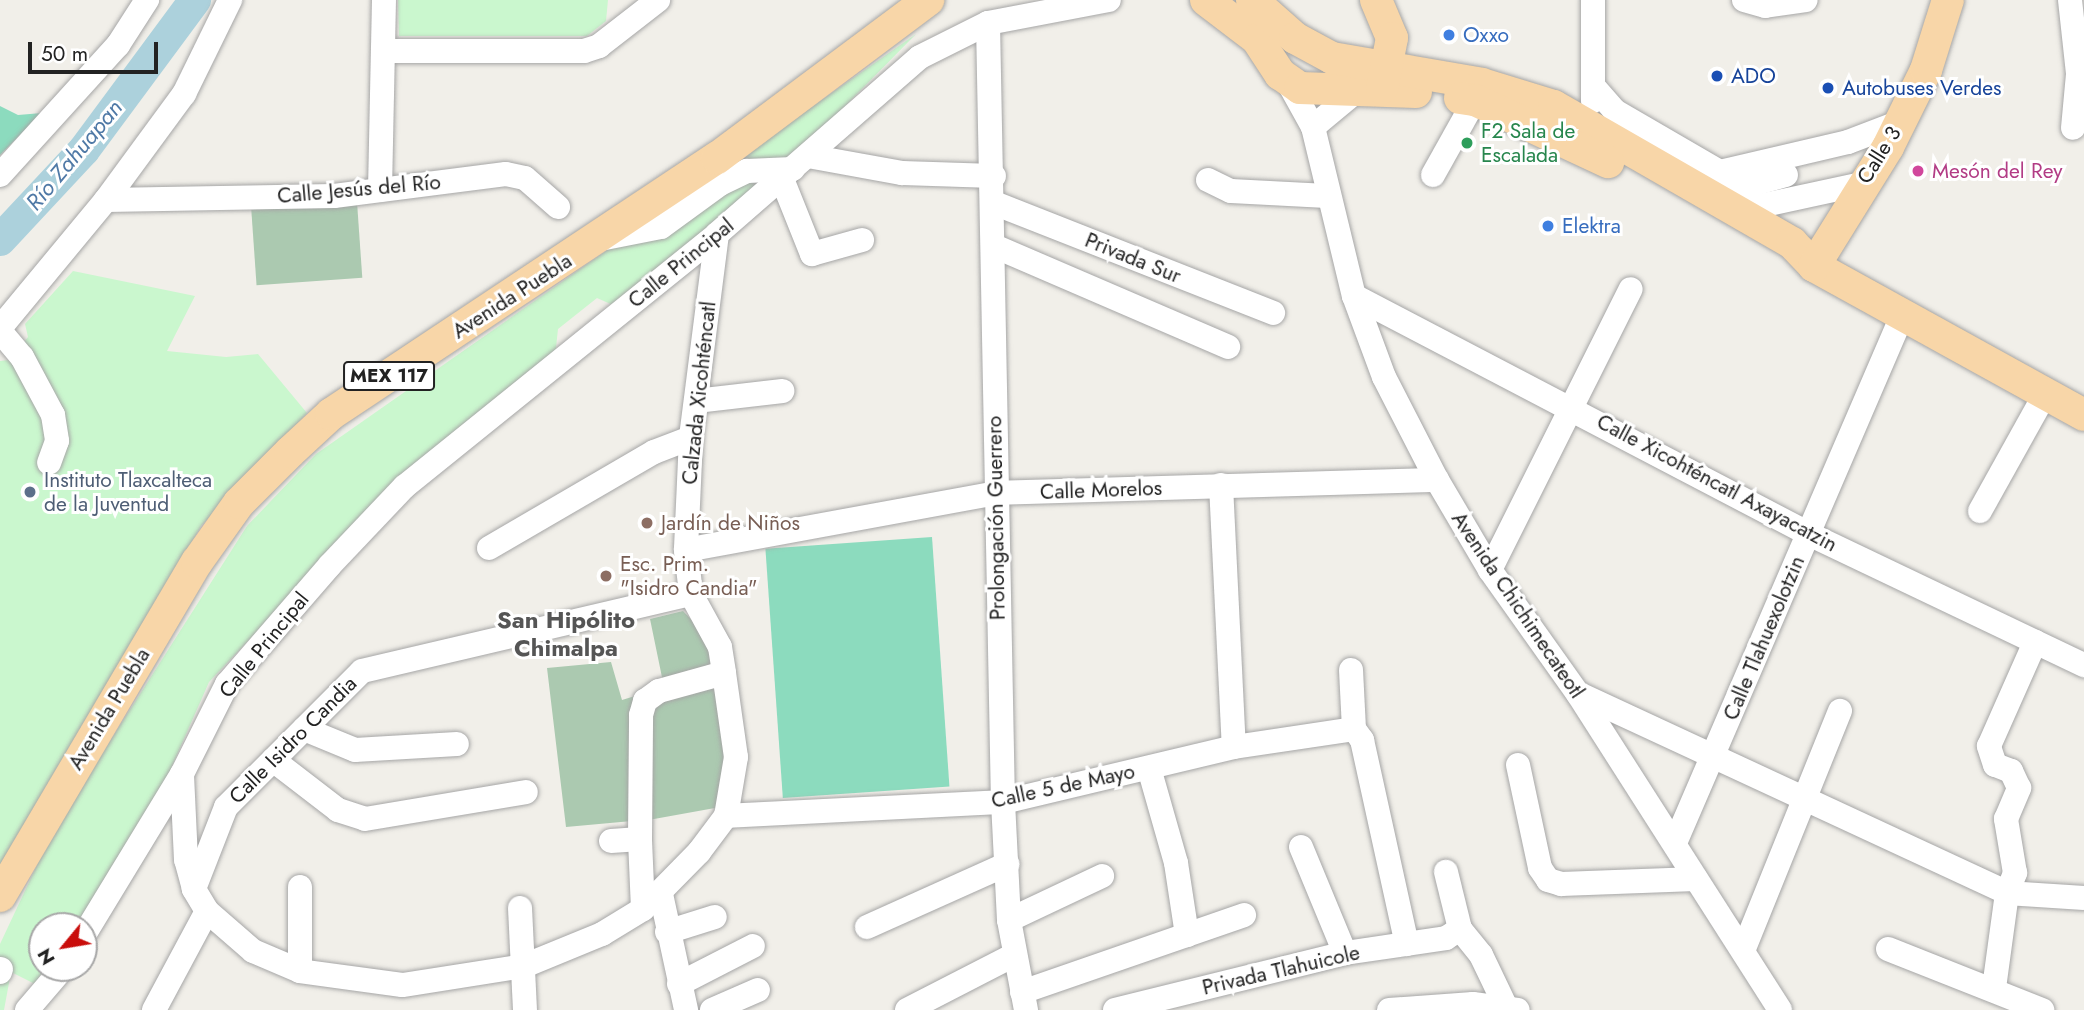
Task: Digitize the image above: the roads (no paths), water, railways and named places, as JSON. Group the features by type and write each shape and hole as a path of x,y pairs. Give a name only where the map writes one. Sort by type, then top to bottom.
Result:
{"main road":[{"name":"Avenida Puebla","path":"0,896 197,562 239,503 331,414 600,239 900,25 928,0"},
{"path":"1206,0 1257,39 1281,73 1318,92 1377,81 1517,93 1554,106 1714,193 1791,243 1814,266 2084,415"},
{"path":"1252,0 1295,38 1377,81 1475,100 1596,129 1780,261 1814,266"},
{"path":"1376,0 1392,38 1377,81"},
{"name":"Calle 3","path":"1814,266 1894,134 1926,70 1948,0"},
{"path":"1281,73 1295,38"}],"street":[{"path":"0,175 118,45 147,0"},
{"path":"49,463 57,441 53,415 22,357 0,330 106,200 184,94 230,0"},
{"path":"380,190 384,0"},
{"path":"383,51 584,51 599,46 658,0"},
{"name":"Calle Principal","path":"726,816 652,902 602,934 524,966 402,985 300,971 253,951 207,911 194,889 186,860 182,774 227,684 404,487 717,234 920,57 988,23 1109,0"},
{"path":"1593,0 1596,129"},
{"path":"1744,0 1765,6 1806,0"},
{"path":"2070,0 2078,74 2073,128"},
{"name":"Prolongación Guerrero","path":"988,23 994,176 996,493 1003,802 1009,920 1024,1001"},
{"name":"Avenida Chichimecateotl","path":"1281,73 1313,127 1327,196 1354,296 1384,377 1437,480 1490,570 1578,694 1780,1010"},
{"path":"1313,127 1377,81"},
{"path":"1433,175 1475,100"},
{"path":"1714,193 1894,134"},
{"path":"794,168 812,254 862,240"},
{"path":"600,239 661,227 720,184 747,171 794,168 994,176"},
{"name":"Calle Jesús del Río","path":"106,200 334,196 506,174 525,178 558,207"},
{"path":"1208,180 1231,191 1327,196"},
{"path":"1714,193 1862,184"},
{"name":"Privada Sur","path":"994,203 1273,313"},
{"name":"Calzada Xicohténcatl","path":"691,594 686,550 691,438 717,234"},
{"path":"994,246 1228,347"},
{"path":"1490,570 1570,405 1631,289"},
{"name":"Calle Xicohténcatl Axayacatzin","path":"1354,296 1570,405 1809,534 2084,665"},
{"name":"Calle Tlahuexolotzin","path":"1675,843 1902,316"},
{"path":"696,401 782,391"},
{"path":"1980,511 2045,394"},
{"path":"489,548 654,452 691,438"},
{"name":"Calle Morelos","path":"686,550 996,493 1437,480"},
{"path":"1221,485 1234,747"},
{"path":"691,594 720,647 736,757 726,816"},
{"name":"Calle Isidro Candia","path":"194,889 226,807 362,671 691,594"},
{"path":"1994,988 2007,893 2015,873 2006,819 2019,788 2011,771 1995,765 1989,746 2035,642"},
{"path":"1351,670 1354,729 1362,740 1407,944"},
{"path":"686,1010 667,932 652,902 640,839 641,715 645,701 659,691 724,673"},
{"path":"1578,694 2007,893 2084,898"},
{"path":"1743,951 1840,711"},
{"path":"304,729 355,750 457,744"},
{"name":"Calle 5 de Mayo","path":"726,816 1003,802 1234,747 1354,729"},
{"path":"273,760 338,810 365,818 526,792"},
{"path":"1518,765 1540,868 1548,880 1561,884 1696,879"},
{"path":"1149,768 1176,863 1187,935"},
{"path":"98,912 182,774"},
{"path":"611,841 640,839"},
{"path":"1301,847 1345,953"},
{"path":"867,928 1007,864"},
{"path":"1389,1010 1511,1008 1481,955 1460,929 1446,872"},
{"path":"1009,920 1102,876"},
{"path":"300,887 300,971"},
{"path":"520,908 524,1010"},
{"path":"154,1010 207,911"},
{"path":"1024,1001 1187,935 1244,915"},
{"path":"667,932 715,916"},
{"name":"Privada Tlahuicole","path":"1115,1010 1345,953 1447,938 1460,929"},
{"path":"679,984 753,946"},
{"path":"1888,949 1994,988 2042,1010"},
{"path":"907,1010 1014,955"},
{"path":"27,1010 51,982"},
{"path":"712,1010 758,990"}],"waterway":[{"name":"Río Zahuapan","path":"0,240 84,150 195,0"}],"place":[{"name":"Oxxo","path":"1449,35"},
{"name":"ADO","path":"1717,76"},
{"name":"Autobuses Verdes","path":"1828,88"},
{"name":"F2 Sala de Escalada","path":"1467,143"},
{"name":"Mesón del Rey","path":"1918,171"},
{"name":"Elektra","path":"1548,226"},
{"name":"Instituto Tlaxcalteca de la Juventud","path":"30,492"},
{"name":"Jardín de Niños","path":"647,523"},
{"name":"Esc. Prim. \"Isidro Candia\"","path":"606,576"}],"district":[{"name":"San Hipólito Chimalpa","path":"566,634"}]}
